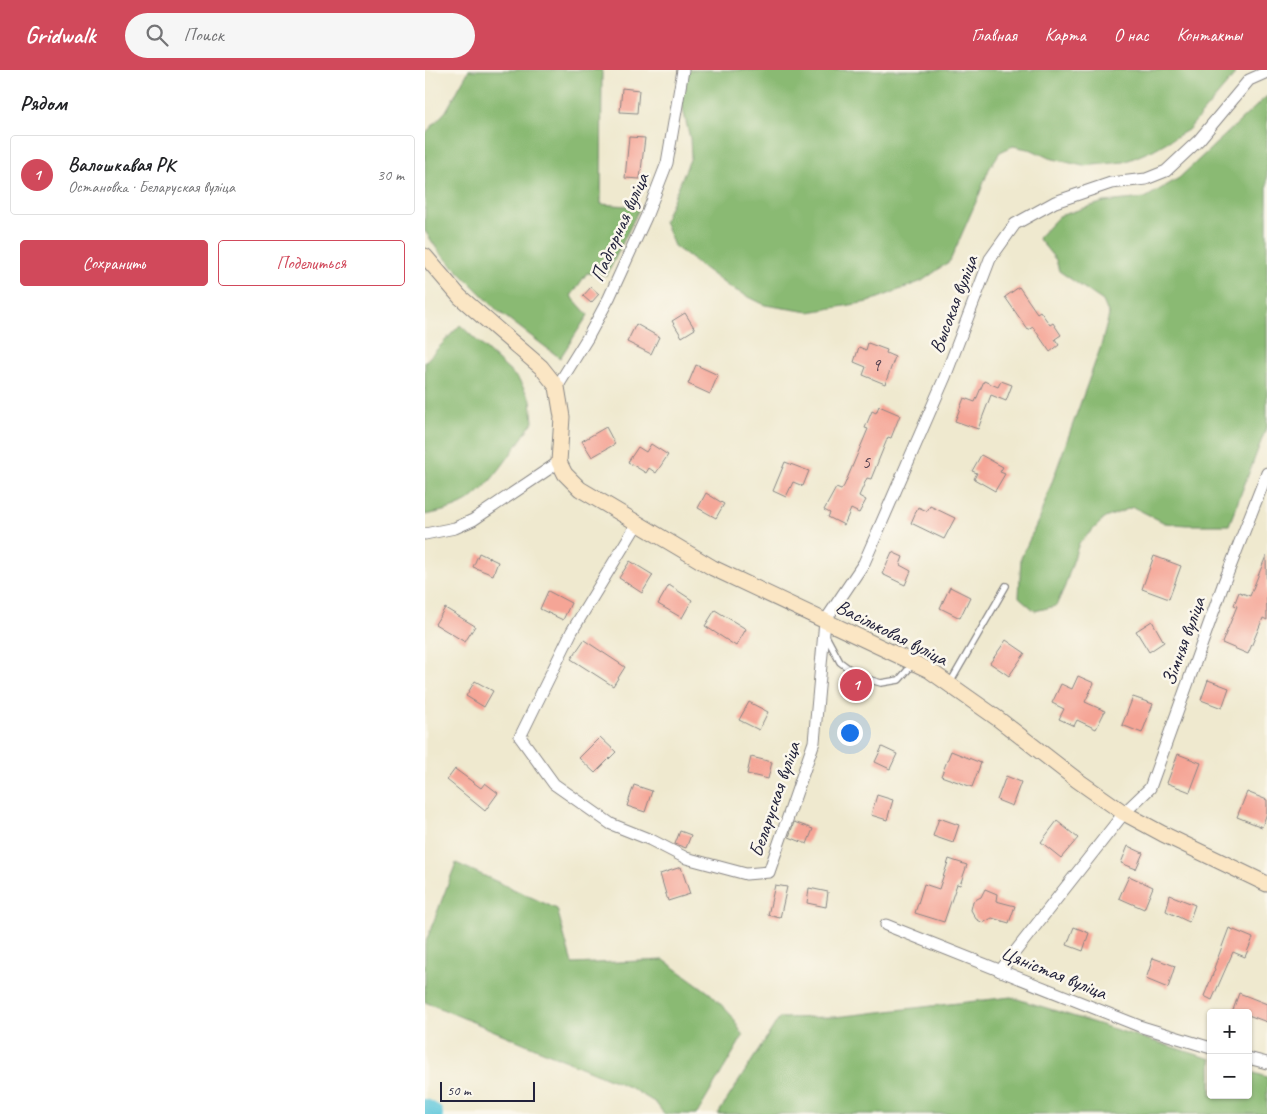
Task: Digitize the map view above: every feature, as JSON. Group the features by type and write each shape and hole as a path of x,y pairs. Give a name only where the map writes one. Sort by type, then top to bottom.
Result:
{"street":[{"name":"Падгорная вуліца","path":"557,387 609,298 647,217 667,163 683,70"},
{"name":"Высокая вуліца","path":"825,626 864,563 945,377 990,259 1015,224 1055,202 1111,183 1146,179 1166,171 1199,140 1249,80 1263,72"},
{"path":"425,256 460,297 541,366 557,387 562,417 559,455 473,520 455,528 425,534"},
{"name":"Васільковая вуліца","path":"559,455 565,474 580,488 637,524 713,568 825,626 929,670 997,718 1077,780 1124,813 1267,884"},
{"name":"Зімняя вуліца","path":"1000,971 1124,813 1150,788 1223,585 1267,474"},
{"name":"Беларуская вуліца","path":"637,524 572,631 520,737 554,784 611,824 651,840 686,858 746,874 769,872 814,742 825,626"},
{"name":"Цяністая вуліца","path":"885,925 1142,1028 1207,1047"},
{"path":"1252,1059 1267,1063"}],"lane":[{"path":"949,684 1006,586"},
{"path":"825,626 840,662 859,677 881,683 899,680 914,663"}],"green space":[{"path":"469,70 602,70 601,204 640,207 607,275 587,273 571,296 588,315 560,358 498,311 439,252 425,231 425,134 446,111"},
{"path":"683,70 1236,70 1233,77 1188,130 1153,150 1124,162 1083,166 1049,158 1032,150 1013,146 1000,152 989,169 950,261 922,281 868,302 809,312 765,305 729,287 674,246 664,221 691,157 690,138 679,93"},
{"path":"1267,96 1267,426 1229,525 1165,523 1133,507 1105,518 1079,543 1065,586 1056,606 1035,611 1019,597 1021,558 1038,521 1101,346 1109,315 1103,301 1059,271 1056,260 1038,238 1059,216 1104,202 1145,198 1179,178"},
{"path":"460,325 518,379 531,400 533,422 505,462 488,483 472,498 455,507 425,515 425,362"},
{"path":"456,863 557,909 572,964 664,960 711,994 732,1016 743,1036 697,1114 664,1114 656,1103 629,1087 425,1002 425,944"},
{"path":"1011,997 1207,1058 1207,1099 1252,1099 1252,1072 1267,1077 1267,1114 718,1114 779,1018 835,1017"}],"building":[{"path":"622,88 639,90 637,113 620,112"},
{"path":"629,137 645,138 640,179 625,178"},
{"path":"591,287 599,294 591,303 583,296"},
{"path":"1019,287 1037,313 1040,311 1050,325 1053,323 1061,335 1055,339 1059,345 1050,352 1033,327 1028,330 1005,297"},
{"path":"685,313 695,329 682,337 672,321"},
{"path":"636,324 659,337 651,354 627,342"},
{"path":"868,343 887,350 886,353 895,357 885,384 863,375 866,367 854,362 859,347 866,350"},
{"path":"696,365 718,375 710,394 688,384"},
{"path":"984,381 998,387 1001,381 1012,385 1006,401 991,395 978,429 955,421 964,398 975,402"},
{"path":"879,406 900,415 891,438 888,437 871,479 867,478 859,496 866,500 859,513 851,509 844,525 828,517 830,513 824,510 836,488 841,490 844,486 868,429 865,428 872,411 876,413"},
{"path":"606,427 615,444 592,457 582,441"},
{"path":"651,444 668,455 656,473 649,468 646,473 628,462 638,447 646,452"},
{"path":"981,455 1003,467 1000,472 1005,474 995,491 974,479 977,473 972,471"},
{"path":"785,462 809,471 803,486 793,482 786,497 773,491"},
{"path":"706,493 724,504 716,518 698,508"},
{"path":"930,506 955,518 944,539 911,523 918,507 927,511"},
{"path":"892,552 903,557 900,565 911,571 905,585 882,574"},
{"path":"479,553 498,562 493,575 473,567"},
{"path":"1154,556 1181,566 1169,599 1142,589"},
{"path":"1266,556 1267,620 1263,618 1248,654 1222,643 1237,606 1234,605 1239,592 1250,596"},
{"path":"630,561 653,575 642,593 619,578"},
{"path":"669,585 692,600 682,618 658,604"},
{"path":"950,587 970,597 960,618 940,608"},
{"path":"548,591 571,603 563,620 540,609"},
{"path":"445,608 475,626 465,642 435,624"},
{"path":"715,610 746,629 736,646 705,626"},
{"path":"1152,621 1164,642 1149,652 1136,631"},
{"path":"584,640 625,667 613,686 571,659"},
{"path":"1006,640 1025,653 1009,676 990,663"},
{"path":"1078,676 1094,683 1085,702 1105,711 1096,729 1077,720 1074,726 1059,719 1064,709 1052,703 1061,684 1072,689"},
{"path":"1208,680 1229,688 1222,708 1201,700"},
{"path":"475,681 493,691 484,707 466,696"},
{"path":"1133,697 1153,704 1142,733 1122,725"},
{"path":"749,702 768,712 759,730 739,720"},
{"path":"600,737 616,752 595,773 579,758"},
{"path":"882,747 897,754 890,769 875,762"},
{"path":"951,751 981,763 972,787 941,776"},
{"path":"1178,754 1201,763 1190,792 1167,783"},
{"path":"751,757 772,762 768,779 747,774"},
{"path":"455,769 481,788 485,783 498,793 485,811 447,780"},
{"path":"1006,776 1021,782 1012,806 997,800"},
{"path":"634,785 652,791 645,812 627,806"},
{"path":"1247,792 1267,800 1267,813 1262,827 1237,817"},
{"path":"877,795 893,800 887,820 871,815"},
{"path":"939,818 959,825 953,843 933,836"},
{"path":"1057,821 1078,838 1061,858 1041,842"},
{"path":"794,822 813,829 807,844 789,837"},
{"path":"680,831 691,835 686,848 675,844"},
{"path":"1128,846 1143,853 1136,869 1121,863"},
{"path":"949,859 967,865 960,885 957,884 944,922 915,913 924,884 939,889"},
{"path":"681,867 690,894 668,901 660,874"},
{"path":"1129,876 1153,887 1144,909 1119,898"},
{"path":"775,885 787,887 780,918 768,915"},
{"path":"809,888 828,892 826,907 807,903"},
{"path":"985,889 997,894 996,901 1015,906 1009,923 992,918 983,923 976,919 971,910 973,901 981,897"},
{"path":"1170,895 1195,905 1189,922 1166,911"},
{"path":"1074,927 1089,933 1083,951 1067,945"},
{"path":"1229,928 1253,938 1245,957 1233,952 1212,1000 1204,996"},
{"path":"1153,958 1175,966 1168,988 1146,979"},
{"path":"1239,993 1267,1004 1267,1022 1252,1016 1252,1009 1233,1009"}],"waterway":[{"path":"425,1110 432,1114"}],"place":[{"name":"Валошкавая РК","path":"856,685"}]}
